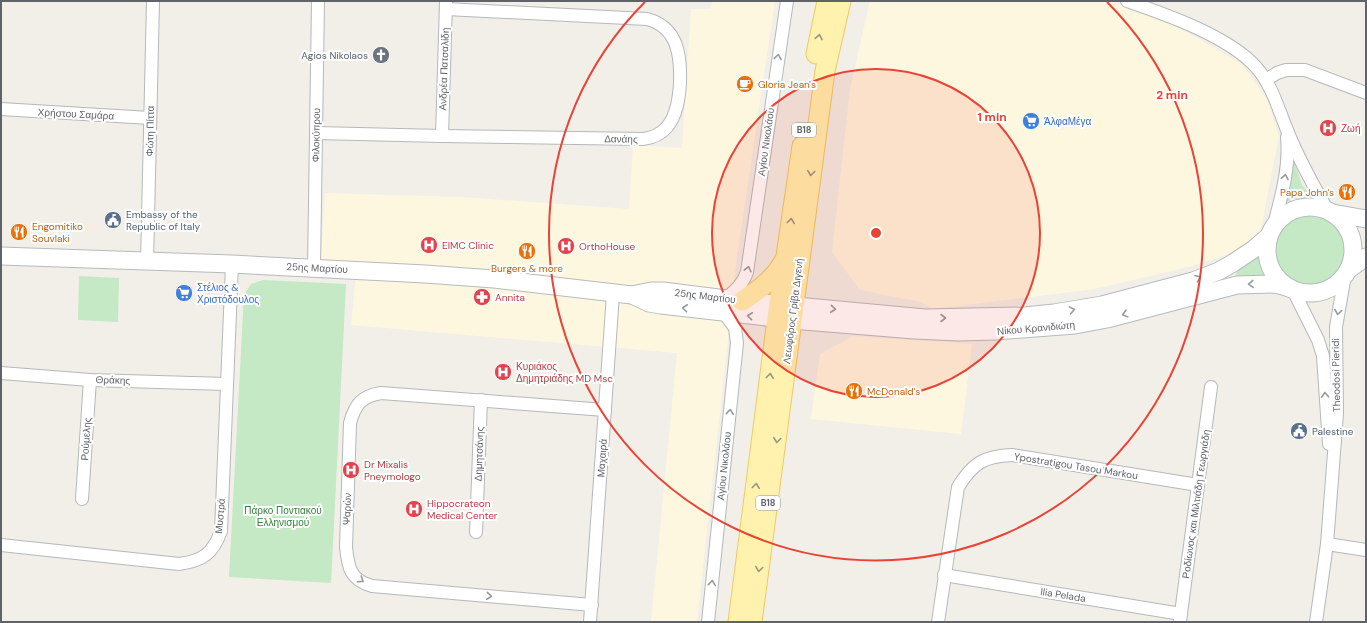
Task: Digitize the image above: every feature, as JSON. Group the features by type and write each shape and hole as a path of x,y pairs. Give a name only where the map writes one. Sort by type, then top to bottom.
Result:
{"main road":[{"name":"Λεωφόρος Γρίβα Διγενή","path":"752,622 786,312 785,260 813,69 827,1"},
{"name":"Λεωφόρος Γρίβα Διγενή","path":"738,622 825,71 841,1"},
{"path":"1366,219 1313,207 1297,209 1283,216 1271,232 1267,249 1267,256 1271,269 1279,280 1292,289 1304,293 1320,292 1334,286 1346,272 1366,257"},
{"path":"1330,212 1343,223 1350,236 1353,250 1346,272"},
{"name":"Νίκου Κρανιδιώτη","path":"786,312 930,318 994,317 1054,313 1102,305 1193,280 1233,263 1254,249 1271,232"},
{"name":"25ης Μαρτίου","path":"1,256 232,264 425,274 494,279 632,295 649,303 661,305 730,304 786,312"},
{"path":"730,304 764,286 779,270 785,260"},
{"name":"Νίκου Κρανιδιώτη","path":"786,312 914,330 959,332 996,331 1074,325 1107,319 1237,285 1276,284 1292,289"}],"street":[{"name":"Φώτη Πίττα","path":"147,262 153,1"},
{"name":"Φιλοκύπρου","path":"314,268 318,1"},
{"name":"Αγίου Νικολάου","path":"708,622 737,342 730,304 747,272 787,1"},
{"path":"1127,1 1195,27 1244,56 1256,67 1266,80 1309,177 1330,212"},
{"name":"Δανάης","path":"316,133 643,139 650,138 662,132 667,127 675,112 679,90 680,68 678,48 667,30 651,20 446,5"},
{"name":"Ανδρέα Πατσαλίδη","path":"442,136 446,5"},
{"path":"1266,80 1277,73 1286,70 1305,70 1366,93"},
{"name":"Χρήστου Σαμάρα","path":"1,109 150,118"},
{"path":"1271,232 1286,174 1288,146 1287,130"},
{"name":"Μυστρά","path":"1,545 178,564 190,563 201,559 211,551 217,542 221,531 232,264"},
{"name":"Theodosi Pieridi","path":"1316,622 1327,544 1337,414 1337,314 1346,272"},
{"name":"Theodosi Pieridi","path":"1292,289 1318,340 1323,356 1332,475"},
{"name":"Μαχαιρά","path":"590,622 613,294"},
{"name":"Θράκης","path":"1,373 90,380 226,384"},
{"name":"Ρούμελης","path":"82,499 90,380"},
{"name":"Ροδίωνος και Μιλτιάδη Γεωργιάδη","path":"1181,618 1211,387"},
{"name":"Ψαρών","path":"592,605 372,586 364,584 357,579 351,572 348,564 346,547 350,423 352,414 366,396 388,393 605,410"},
{"name":"Δημητσάνης","path":"476,532 481,400"},
{"name":"Ypostratigou Tasou Markou","path":"938,622 958,487 967,473 980,462 995,456 1012,455 1198,485"},
{"path":"1327,544 1366,550"},
{"name":"Ilia Pelada","path":"944,575 1181,618"}],"shaded area":[{"path":"712,1 775,1 737,257 697,622 651,622 677,353 351,325 356,275 320,271 325,193 461,197 629,209 633,145 682,148 691,9 711,9"},
{"path":"870,1 1113,1 1168,21 1242,64 1268,101 1279,136 1260,233 1245,249 1188,267 1095,289 933,309 921,302 860,290 832,252 850,89"},
{"path":"853,336 972,344 961,434 811,419 820,354"}],"green space":[{"path":"1293,158 1302,185 1313,198 1296,199 1281,206"},
{"path":"1303,215 1317,215 1324,217 1336,225 1344,237 1346,251 1344,265 1336,277 1324,285 1317,287 1303,287 1296,285 1284,277 1276,265 1274,258 1274,244 1276,237 1284,225 1296,217"},
{"path":"1260,254 1261,268 1268,280 1237,279 1236,272"},
{"path":"79,276 119,278 118,322 78,320"},
{"name":"Πάρκο Ποντιακού Ελληνισμού","path":"263,280 346,284 331,583 229,577 244,295 251,284"}],"place":[{"name":"Agios Nikolaos","path":"381,55"},
{"name":"Gloria Jean's","path":"745,84"},
{"name":"ΆλφαΜέγα","path":"1031,121"},
{"name":"Ζωή","path":"1328,128"},
{"name":"Papa John's","path":"1347,192"},
{"name":"Embassy of the Republic of Italy","path":"113,220"},
{"name":"Engomitiko Souvlaki","path":"19,232"},
{"name":"EIMC Clinic","path":"429,245"},
{"name":"OrthoHouse","path":"566,246"},
{"name":"Burgers & more","path":"527,251"},
{"name":"Στέλιος & Χριστόδουλος","path":"184,293"},
{"name":"Annita","path":"482,297"},
{"name":"Κυριάκος Δημητριάδης MD Msc","path":"503,372"},
{"name":"McDonald's","path":"854,391"},
{"name":"Palestine","path":"1299,431"},
{"name":"Dr Mixalis Pneymologo","path":"351,470"},
{"name":"Hippocrateon Medical Center","path":"414,509"}]}
